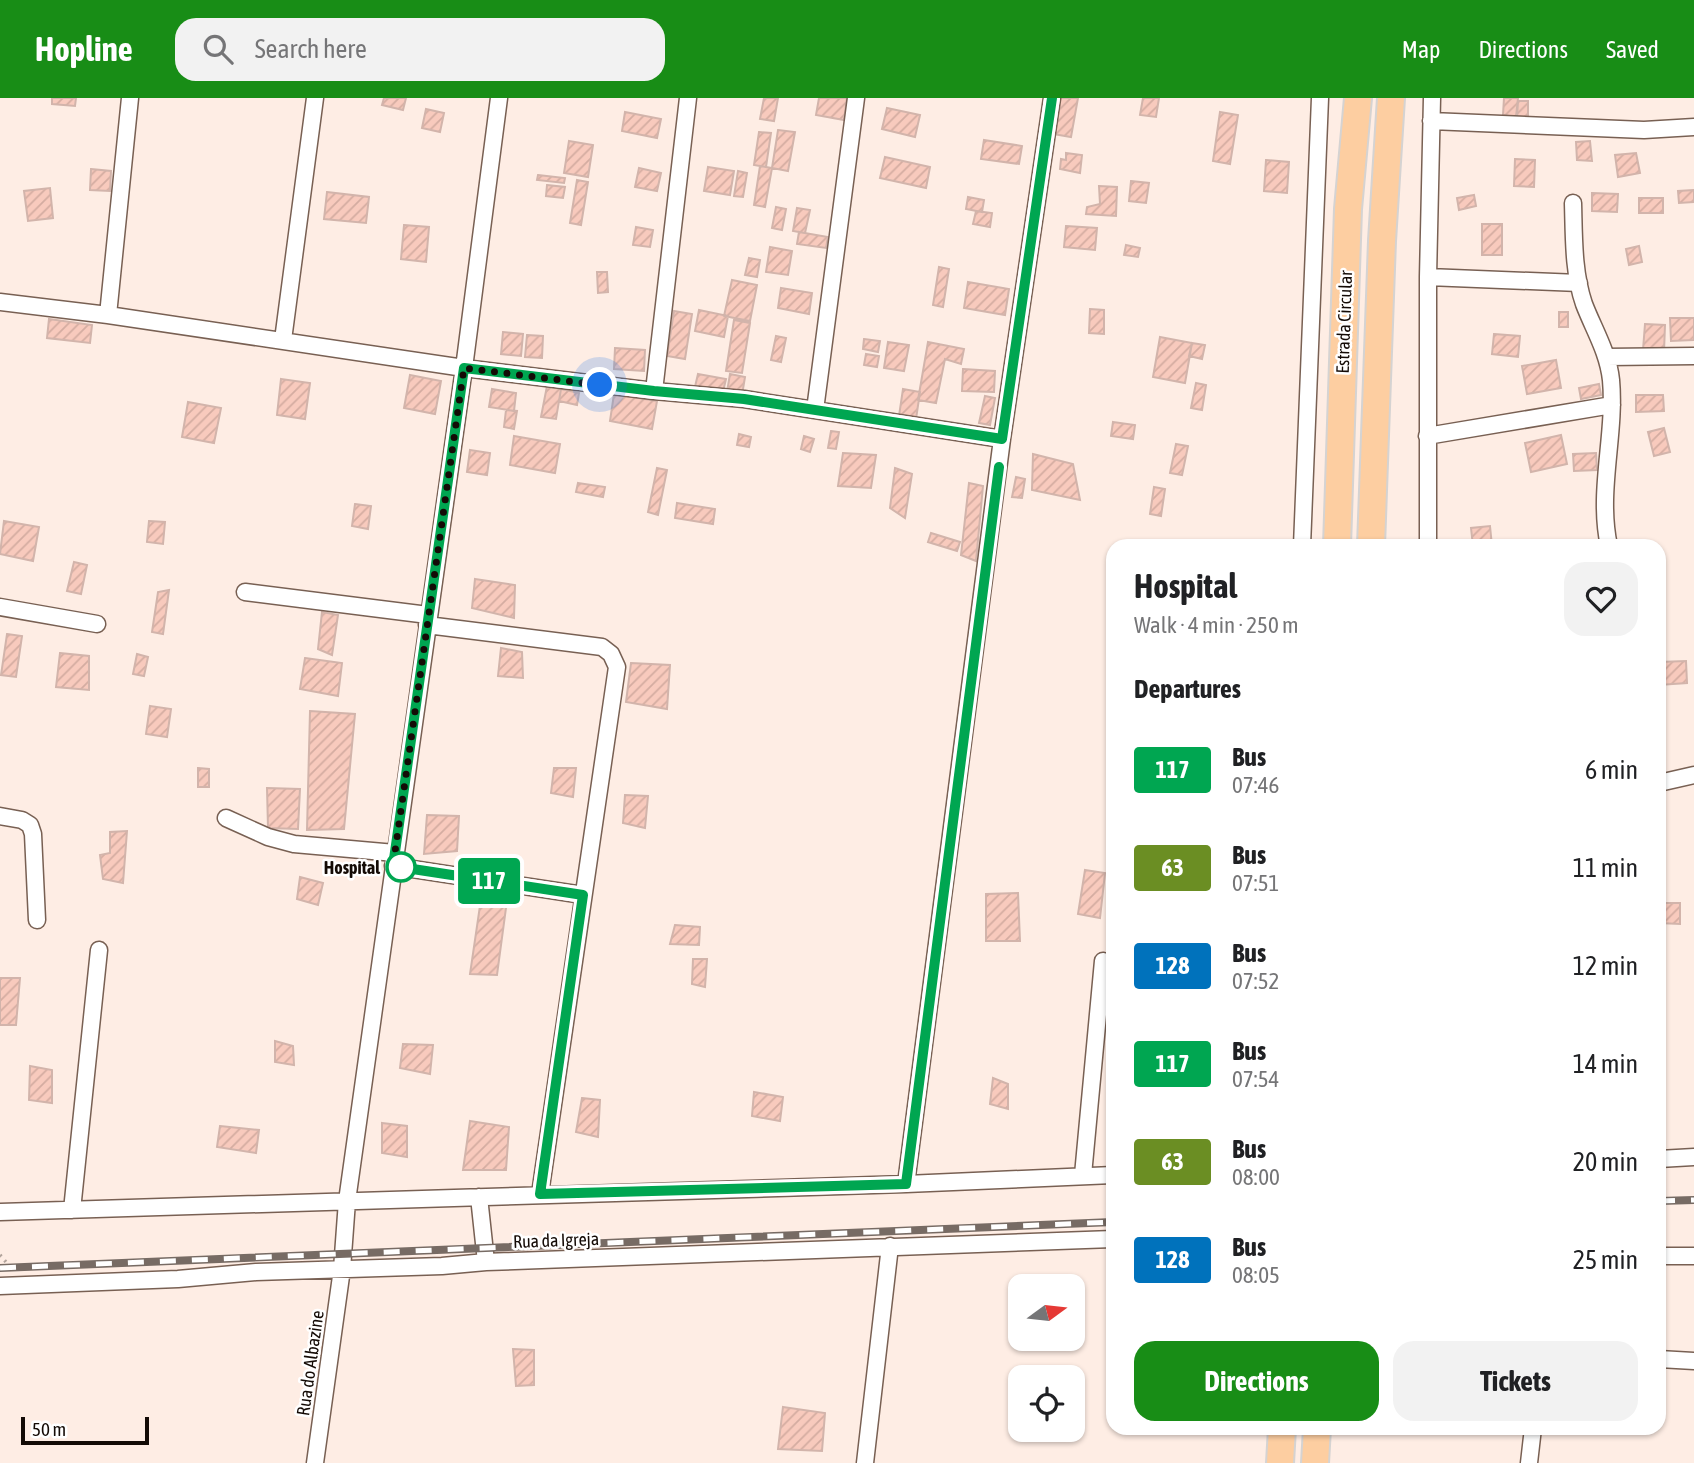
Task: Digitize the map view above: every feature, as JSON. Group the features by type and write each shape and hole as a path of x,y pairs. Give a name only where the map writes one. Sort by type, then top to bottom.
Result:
{"main road":[{"name":"Estrada Circular","path":"1337,539 1348,209 1358,98"},
{"name":"Estrada Circular","path":"1371,539 1382,241 1391,98"},
{"path":"1280,1463 1282,1435"},
{"path":"1315,1463 1317,1435"}],"street":[{"path":"108,315 130,98"},
{"path":"283,340 314,98"},
{"name":"Rua do Albazine","path":"315,1463 342,1269 347,1201 464,368 499,98"},
{"path":"654,391 688,98"},
{"path":"815,410 856,98"},
{"path":"906,1184 1002,439 1052,98"},
{"path":"1302,539 1320,98"},
{"path":"1428,539 1428,277 1432,98"},
{"path":"1431,121 1644,130 1694,127"},
{"path":"1573,202 1575,265 1584,303 1607,357 1612,405 1605,491 1608,539"},
{"path":"1428,277 1579,283"},
{"path":"0,302 108,315 464,368 744,399 1002,439"},
{"path":"1607,357 1694,356"},
{"path":"1427,436 1612,405"},
{"path":"245,592 602,647 611,654 617,667 540,1194"},
{"path":"0,607 97,624"},
{"path":"1666,781 1694,775"},
{"path":"0,816 22,820 30,825 33,834 37,920"},
{"path":"226,818 268,837 294,844 583,895"},
{"path":"72,1210 99,950"},
{"path":"1083,1175 1103,961"},
{"path":"1666,1159 1694,1157"},
{"path":"0,1212 906,1184 1106,1175"},
{"path":"479,1197 486,1262"},
{"name":"Rua da Igreja","path":"0,1286 486,1262 1106,1239"},
{"path":"865,1463 890,1246"},
{"path":"1666,1256 1694,1256"},
{"path":"1666,1359 1694,1361"},
{"path":"1529,1463 1532,1435"}],"building":[{"path":"52,98 76,98 75,106 52,104"},
{"path":"384,98 406,98 403,110 382,105"},
{"path":"764,98 778,98 774,121 760,119"},
{"path":"819,98 847,98 844,120 816,115"},
{"path":"1060,98 1078,98 1071,137 1053,134"},
{"path":"1143,98 1159,98 1156,117 1140,115"},
{"path":"1504,98 1518,98 1516,117 1503,115"},
{"path":"1518,101 1528,101 1528,120 1517,118"},
{"path":"887,108 920,115 915,137 882,129"},
{"path":"426,109 444,113 440,132 422,128"},
{"path":"625,112 661,119 657,138 622,131"},
{"path":"1220,112 1238,115 1230,164 1213,161"},
{"path":"778,130 795,132 788,171 772,168"},
{"path":"759,132 771,133 766,167 754,165"},
{"path":"984,140 1022,146 1019,164 981,159"},
{"path":"569,141 593,145 588,177 564,173"},
{"path":"1590,141 1592,161 1577,160 1576,142"},
{"path":"1066,153 1082,155 1080,173 1060,169 1061,159 1066,160"},
{"path":"1636,153 1640,173 1618,177 1615,155"},
{"path":"885,157 930,167 926,188 880,178"},
{"path":"1515,159 1535,160 1534,187 1514,186"},
{"path":"1266,160 1289,162 1287,193 1264,191"},
{"path":"760,166 772,168 765,207 754,205"},
{"path":"708,167 734,171 730,195 704,191"},
{"path":"639,168 661,173 657,191 635,187"},
{"path":"91,169 111,171 110,191 90,190"},
{"path":"738,171 747,173 743,197 734,196"},
{"path":"538,175 565,178 564,183 537,180"},
{"path":"577,180 588,182 581,225 570,223"},
{"path":"1131,181 1149,183 1146,203 1129,201"},
{"path":"547,185 565,187 563,198 546,196"},
{"path":"1099,186 1117,187 1116,216 1086,214 1087,207 1100,204"},
{"path":"50,188 53,218 28,221 24,191"},
{"path":"1694,190 1694,202 1679,203 1678,191"},
{"path":"327,192 369,197 366,223 324,219"},
{"path":"1592,193 1618,194 1617,212 1592,211"},
{"path":"1474,195 1476,206 1459,210 1457,198"},
{"path":"968,197 984,200 982,212 966,209"},
{"path":"1639,198 1663,198 1663,213 1639,213"},
{"path":"776,207 786,209 782,230 772,228"},
{"path":"797,208 810,210 805,233 793,231"},
{"path":"976,211 992,213 990,227 973,224"},
{"path":"1482,224 1502,224 1502,255 1482,255"},
{"path":"404,225 429,227 426,262 401,259"},
{"path":"1066,226 1097,228 1095,250 1064,247"},
{"path":"636,227 653,230 650,247 633,245"},
{"path":"799,232 828,237 826,248 797,244"},
{"path":"1126,245 1140,248 1138,257 1124,255"},
{"path":"1639,246 1642,262 1629,265 1626,249"},
{"path":"770,247 792,251 788,275 766,272"},
{"path":"749,258 760,260 757,277 745,275"},
{"path":"939,267 949,269 943,307 933,305"},
{"path":"597,272 607,272 608,292 598,293"},
{"path":"732,280 757,285 750,321 724,316"},
{"path":"968,282 1009,289 1005,315 964,308"},
{"path":"781,288 812,293 809,314 778,308"},
{"path":"1090,309 1104,310 1104,334 1089,333"},
{"path":"699,310 728,316 724,337 695,331"},
{"path":"674,311 692,314 685,359 667,356"},
{"path":"1559,312 1568,312 1568,327 1559,327"},
{"path":"1670,318 1694,318 1694,340 1671,341"},
{"path":"49,319 92,325 90,343 47,338"},
{"path":"734,320 750,323 742,373 726,371"},
{"path":"1645,324 1665,325 1664,352 1643,350"},
{"path":"503,332 523,334 521,356 501,354"},
{"path":"1494,334 1520,336 1518,357 1492,354"},
{"path":"527,335 543,336 542,358 525,357"},
{"path":"776,336 786,338 781,362 771,360"},
{"path":"1160,337 1192,343 1185,383 1153,377"},
{"path":"864,339 880,341 878,352 863,349"},
{"path":"888,342 909,345 904,371 884,368"},
{"path":"928,342 964,349 961,364 945,359 936,403 918,400"},
{"path":"1192,343 1205,345 1202,359 1189,356"},
{"path":"615,348 645,350 644,371 614,369"},
{"path":"866,354 879,356 877,367 864,365"},
{"path":"1556,360 1561,388 1527,394 1522,366"},
{"path":"963,369 995,371 994,392 962,391"},
{"path":"698,374 726,379 722,396 694,391"},
{"path":"730,374 745,377 742,395 727,392"},
{"path":"410,375 441,381 435,414 404,408"},
{"path":"281,379 310,383 305,419 277,415"},
{"path":"1196,383 1206,385 1202,410 1191,408"},
{"path":"1599,384 1601,395 1581,399 1579,388"},
{"path":"547,386 561,389 556,419 541,417"},
{"path":"492,389 516,393 514,411 489,407"},
{"path":"561,389 579,393 577,405 559,401"},
{"path":"903,389 920,392 916,419 899,416"},
{"path":"614,394 657,401 652,429 610,421"},
{"path":"1636,395 1663,395 1664,411 1636,412"},
{"path":"985,396 995,398 990,425 979,423"},
{"path":"188,402 221,408 214,443 182,437"},
{"path":"506,410 517,411 514,429 504,427"},
{"path":"1113,422 1135,425 1133,439 1111,436"},
{"path":"1664,428 1670,452 1654,456 1648,432"},
{"path":"831,431 839,432 836,449 828,448"},
{"path":"739,434 751,437 749,447 737,445"},
{"path":"1561,435 1567,464 1531,472 1525,443"},
{"path":"514,436 560,444 555,473 510,465"},
{"path":"804,436 814,439 810,452 801,449"},
{"path":"1176,444 1188,446 1182,475 1170,473"},
{"path":"470,450 490,453 487,475 467,472"},
{"path":"843,453 876,455 871,488 838,486"},
{"path":"1596,453 1597,470 1574,471 1573,454"},
{"path":"1033,454 1073,464 1080,500 1032,490"},
{"path":"657,468 667,470 658,515 648,512"},
{"path":"895,468 912,474 905,518 890,508"},
{"path":"1016,477 1025,479 1022,498 1012,497"},
{"path":"578,483 605,487 603,497 576,492"},
{"path":"969,483 983,486 976,561 961,555"},
{"path":"1154,487 1165,489 1161,516 1150,514"},
{"path":"677,503 715,509 713,524 675,518"},
{"path":"355,504 371,506 368,529 352,526"},
{"path":"4,521 39,527 33,561 0,554"},
{"path":"149,521 165,522 163,544 147,542"},
{"path":"1490,526 1491,539 1472,539 1471,528"},
{"path":"931,533 960,542 957,551 928,542"},
{"path":"74,562 87,565 81,594 67,591"},
{"path":"475,579 515,585 514,618 472,608"},
{"path":"169,590 163,634 152,632 158,592"},
{"path":"322,612 338,615 332,655 318,649"},
{"path":"7,634 22,636 16,677 1,675"},
{"path":"501,648 522,652 523,678 498,676"},
{"path":"60,653 89,656 89,690 56,687"},
{"path":"137,654 148,657 144,676 133,674"},
{"path":"305,658 342,663 338,696 300,689"},
{"path":"1686,661 1687,683 1666,684 1666,662"},
{"path":"631,663 670,665 667,709 626,702"},
{"path":"150,706 171,709 167,737 146,734"},
{"path":"310,711 355,714 344,829 307,830"},
{"path":"198,768 209,769 209,787 198,787"},
{"path":"554,768 576,768 573,797 551,793"},
{"path":"267,788 300,789 298,829 268,828"},
{"path":"625,795 648,796 645,828 623,823"},
{"path":"427,815 459,816 457,851 424,854"},
{"path":"127,831 123,883 103,879 100,855 110,853 110,832"},
{"path":"1085,870 1105,873 1100,918 1078,914"},
{"path":"300,877 323,883 318,905 297,899"},
{"path":"482,892 508,893 497,975 470,974"},
{"path":"1018,893 1020,941 986,941 986,894"},
{"path":"1666,903 1680,903 1680,924 1666,923"},
{"path":"675,925 700,927 699,945 670,944"},
{"path":"693,959 707,959 705,987 692,984"},
{"path":"0,978 20,978 16,1025 0,1025"},
{"path":"275,1041 293,1046 294,1065 275,1062"},
{"path":"403,1044 433,1045 430,1074 400,1068"},
{"path":"30,1066 52,1070 52,1103 29,1100"},
{"path":"993,1078 1008,1084 1008,1109 990,1104"},
{"path":"754,1092 783,1097 780,1121 752,1116"},
{"path":"582,1098 600,1100 598,1137 576,1132"},
{"path":"470,1121 509,1127 506,1170 463,1170"},
{"path":"382,1123 407,1126 407,1157 382,1153"},
{"path":"220,1126 259,1130 256,1153 217,1147"},
{"path":"513,1349 534,1350 534,1385 516,1386"},
{"path":"783,1407 825,1413 822,1451 778,1449"}],"railway":[{"path":"1666,1201 1694,1200"},
{"path":"0,1268 1106,1222"}],"bus line":[{"name":"117","path":"999,467 906,1184 540,1194 583,895 393,866 464,368 744,399 1002,439 1052,98"}],"place":[{"name":"Hospital","path":"401,867"}],"route":[{"path":"401,867 393,866 464,368 600,385"}]}
